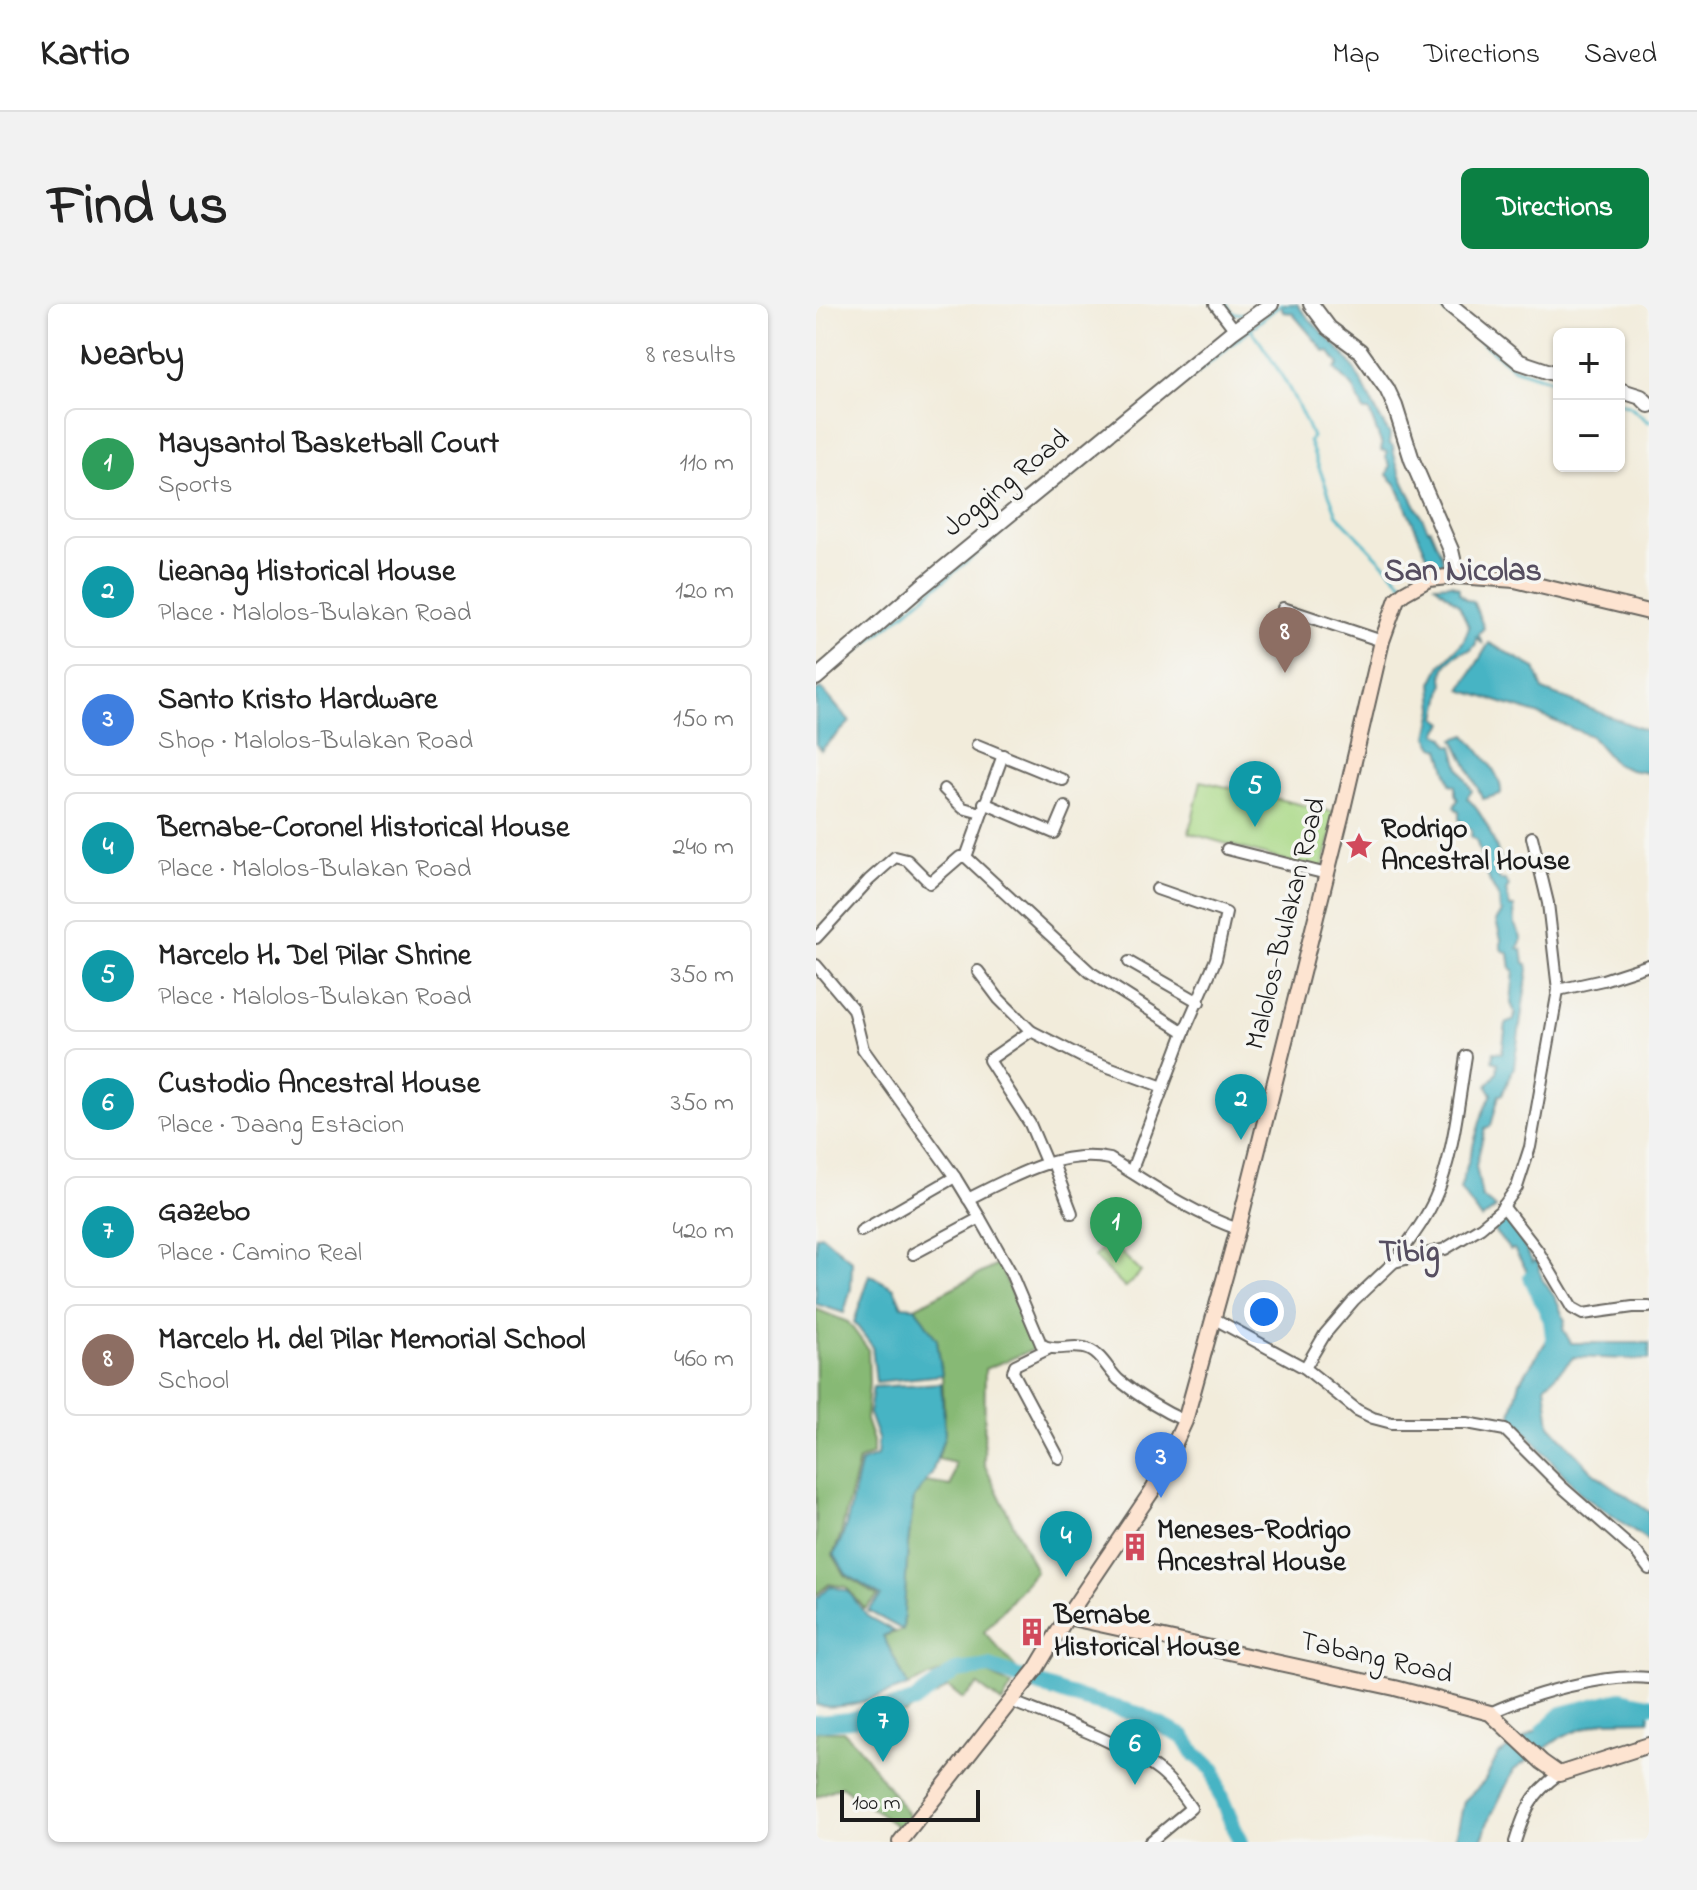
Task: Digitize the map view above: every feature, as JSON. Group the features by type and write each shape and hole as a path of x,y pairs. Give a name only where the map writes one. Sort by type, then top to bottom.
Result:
{"main road":[{"name":"Malolos-Bulakan Road","path":"900,1842 1036,1669 1067,1617 1154,1488 1185,1421 1238,1229 1382,641 1397,599 1429,579 1453,576 1515,580 1649,612"},
{"name":"Tabang Road","path":"1067,1617 1395,1688 1490,1713 1559,1774"},
{"path":"1559,1774 1649,1745"}],"street":[{"path":"1215,304 1234,331"},
{"name":"Jogging Road","path":"816,678 921,587 1271,304"},
{"path":"1311,304 1329,328 1360,351 1387,389 1412,460 1451,550 1453,576"},
{"path":"1449,304 1520,362 1553,373"},
{"path":"1625,392 1641,397 1649,405"},
{"path":"1283,608 1382,641"},
{"path":"977,745 1063,780"},
{"path":"966,857 1003,755"},
{"path":"944,789 963,808 982,808 1054,833 1065,807"},
{"path":"1394,1262 1445,1249 1481,1227 1502,1208 1517,1187 1530,1147 1558,990 1548,903 1532,837"},
{"path":"1227,849 1327,874"},
{"path":"816,938 869,880 895,857 902,856 930,883 960,857 966,857 1090,972 1184,1032"},
{"path":"1131,1172 1184,1032 1216,959 1226,913 1157,889"},
{"path":"1129,962 1199,1002"},
{"path":"816,965 853,1009 863,1049 955,1177 980,1218 1010,1271 1037,1338 1048,1349"},
{"path":"1558,990 1649,965"},
{"path":"978,971 999,999 1031,1031 1084,1058 1163,1087"},
{"path":"1031,1031 989,1060 1030,1124 1072,1213"},
{"path":"1305,1368 1335,1323 1394,1262 1437,1196 1450,1146 1466,1056"},
{"path":"968,1199 1015,1175 1050,1163 1097,1156 1110,1159 1182,1205 1213,1221 1238,1229"},
{"path":"861,1231 955,1177"},
{"path":"1502,1208 1538,1251 1572,1308 1583,1314 1649,1307"},
{"path":"913,1254 980,1218"},
{"path":"1213,1318 1305,1368 1357,1410 1373,1418 1392,1423 1467,1423 1505,1430 1562,1487 1637,1553 1649,1569"},
{"path":"1059,1458 1013,1372 1015,1365 1048,1349 1078,1347 1091,1350 1117,1379 1166,1413 1185,1421"},
{"path":"1490,1713 1514,1702 1579,1683 1649,1678"},
{"path":"1017,1696 1053,1717 1136,1756 1161,1772 1191,1808 1150,1842"},
{"path":"1515,1842 1525,1812 1539,1788 1559,1774"}],"green space":[{"path":"1201,781 1337,813 1322,871 1189,833"},
{"path":"1109,1241 1141,1272 1125,1288 1094,1257"},
{"path":"999,1264 1035,1349 985,1369 984,1464 1036,1571 984,1632 1018,1670 962,1667 908,1686 883,1636 903,1630 914,1498 926,1482 951,1486 955,1463 938,1459 945,1433 937,1340 915,1307"},
{"path":"816,1309 848,1322 868,1349 866,1420 873,1441 873,1454 859,1460 833,1555 845,1575 878,1596 865,1609 846,1587 829,1584 816,1595"},
{"path":"985,1672 1012,1686 1002,1703 978,1685 963,1699 948,1687 937,1695 928,1696 905,1714 895,1711 958,1673"},
{"path":"816,1731 843,1731 857,1745 910,1817 901,1829 841,1786 816,1797"}],"water":[{"path":"1281,304 1297,304 1355,370 1390,434 1389,443 1393,446 1402,478 1430,529 1445,570 1434,571 1396,484 1387,475 1390,466 1387,452 1381,450 1382,445 1369,411 1364,411 1353,387 1335,369 1339,365 1329,351 1325,352 1292,313 1283,312"},
{"path":"1451,584 1459,588 1459,593 1466,600 1473,601 1484,628 1478,634 1483,644 1476,637 1476,644 1471,650 1454,657 1446,666 1437,718 1444,723 1437,733 1453,746 1459,768 1472,791 1467,798 1483,819 1501,860 1496,872 1500,880 1505,880 1509,886 1506,891 1510,907 1514,907 1515,925 1522,939 1518,948 1522,949 1528,970 1514,1067 1502,1095 1499,1095 1491,1126 1485,1128 1476,1166 1482,1197 1496,1208 1482,1219 1460,1189 1483,1112 1492,1094 1487,1086 1497,1073 1498,1063 1492,1061 1494,1052 1502,1053 1506,1024 1514,1020 1511,1003 1514,970 1511,969 1509,954 1501,949 1496,921 1502,912 1499,898 1490,882 1476,840 1471,836 1472,830 1459,820 1459,812 1454,807 1458,799 1455,786 1450,784 1440,749 1434,747 1428,737 1434,709 1432,683 1441,665 1463,642 1469,627 1459,605 1435,585"},
{"path":"1489,643 1535,668 1543,690 1649,732 1649,773 1615,764 1591,736 1537,714 1461,690"},
{"path":"821,688 850,722 821,750 816,744 816,692"},
{"path":"1466,735 1494,771 1501,794 1483,799 1454,739"},
{"path":"1506,1212 1523,1236 1520,1239 1533,1263 1537,1260 1542,1279 1556,1299 1565,1321 1563,1329 1571,1343 1649,1343 1649,1360 1574,1357 1545,1386 1550,1425 1594,1473 1649,1512 1649,1541 1582,1495 1511,1415 1520,1382 1549,1337 1553,1321 1514,1249 1510,1250 1489,1225"},
{"path":"822,1235 852,1261 851,1288 844,1313 816,1304 816,1236"},
{"path":"870,1275 894,1288 902,1306 915,1307 937,1340 942,1375 876,1382 872,1346 854,1322"},
{"path":"941,1383 945,1434 932,1473 914,1498 903,1630 868,1611 881,1596 846,1574 834,1554 847,1521 861,1462 877,1456 878,1439 869,1414 873,1387"},
{"path":"830,1586 848,1591 867,1616 894,1631 883,1636 908,1686 850,1704 816,1705 816,1599"},
{"path":"1649,1699 1649,1720 1604,1721 1563,1736 1514,1770 1487,1824 1482,1842 1455,1842 1464,1801 1484,1782 1498,1755 1578,1704"}],"waterway":[{"path":"1226,304 1233,313 1245,314"},
{"path":"854,654 1281,304"},
{"path":"1436,304 1513,368 1553,381"},
{"path":"1251,329 1285,381 1306,422 1312,437 1309,441 1337,515 1403,583"},
{"path":"1625,405 1649,422"},
{"path":"1531,1277 1551,1320 1554,1345"},
{"path":"816,1723 850,1720 914,1701 956,1671 990,1667 1066,1694 1138,1714 1184,1737 1195,1754 1214,1770 1218,1790 1240,1842"},
{"path":"1544,1731 1562,1714 1621,1699 1649,1705"}],"place":[{"name":"Marcelo H. del Pilar Memorial School","path":"1285,673"},
{"name":"Marcelo H. Del Pilar Shrine","path":"1255,827"},
{"name":"Rodrigo Ancestral House","path":"1359,846"},
{"name":"Lieanag Historical House","path":"1241,1140"},
{"name":"Maysantol Basketball Court","path":"1116,1263"},
{"name":"Santo Kristo Hardware","path":"1161,1498"},
{"name":"Meneses-Rodrigo Ancestral House","path":"1135,1547"},
{"name":"Bernabe-Coronel Historical House","path":"1066,1577"},
{"name":"Bernabe Historical House","path":"1032,1632"},
{"name":"Gazebo","path":"883,1762"},
{"name":"Custodio Ancestral House","path":"1135,1785"}],"district":[{"name":"San Nicolas","path":"1463,572"},
{"name":"Tibig","path":"1409,1253"}]}
